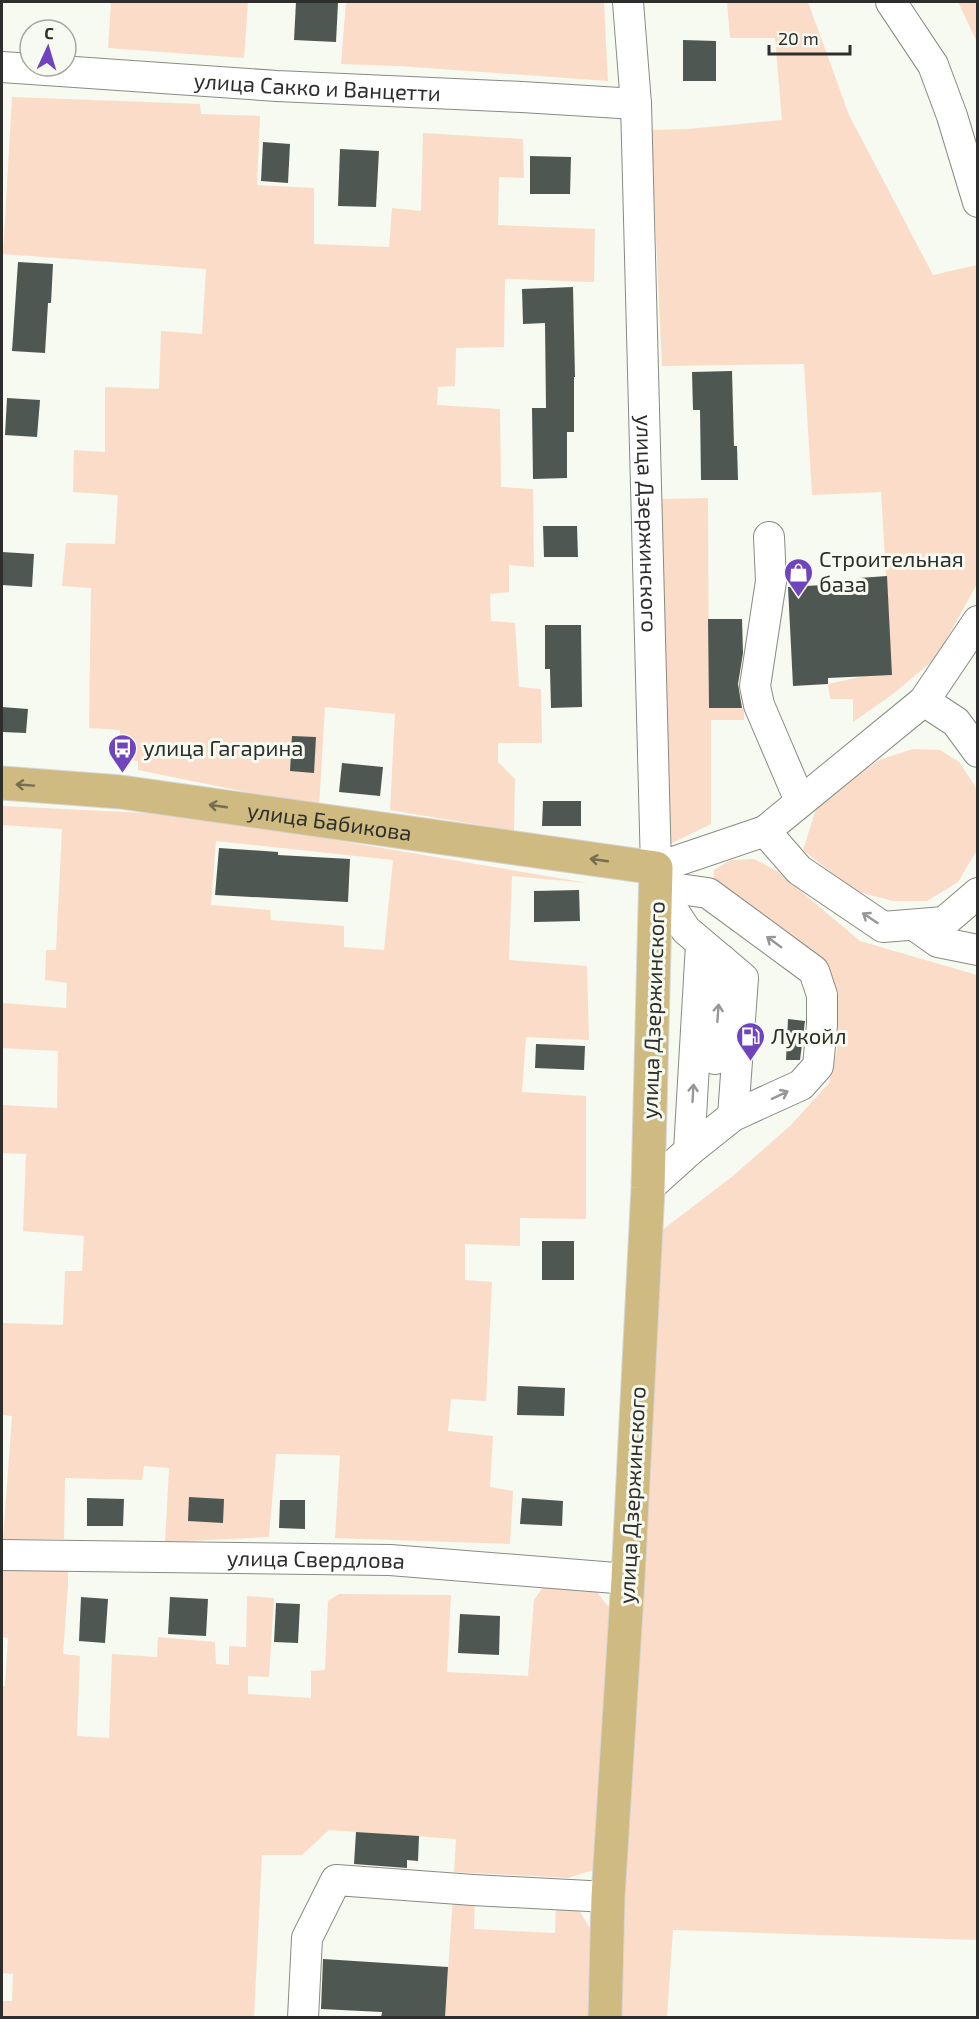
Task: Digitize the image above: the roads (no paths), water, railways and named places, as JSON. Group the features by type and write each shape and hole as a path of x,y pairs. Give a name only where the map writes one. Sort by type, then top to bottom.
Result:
{"main road":[{"name":"улица Бабикова","path":"2,783 121,792 657,877"},
{"name":"улица Дзержинского","path":"605,2018 608,1897 628,1579 648,1188 657,877"}],"street":[{"name":"улица Дзержинского","path":"628,2 636,104 657,877"},
{"path":"891,2 933,65 952,116 978,201"},
{"name":"улица Сакко и Ванцетти","path":"2,67 277,86 636,104"},
{"path":"769,537 771,581 755,686 759,705 800,801"},
{"path":"657,877 765,831 924,701 978,621"},
{"path":"924,701 967,724 978,752"},
{"path":"765,831 799,870 883,927 944,922 978,893"},
{"path":"657,877 686,930 743,978 711,1134"},
{"path":"648,1188 711,1134 801,1085 818,1066 822,995 814,971 708,893 657,877"},
{"path":"914,925 938,942 978,950"},
{"path":"711,1134 712,952"},
{"name":"улица Свердлова","path":"2,1555 390,1560 628,1579"},
{"path":"303,2018 307,1938 336,1880 608,1897"}],"place":[{"name":"Строительная база","path":"798,598"},
{"name":"улица Гагарина","path":"122,774"},
{"name":"Лукойл","path":"750,1062"}]}
